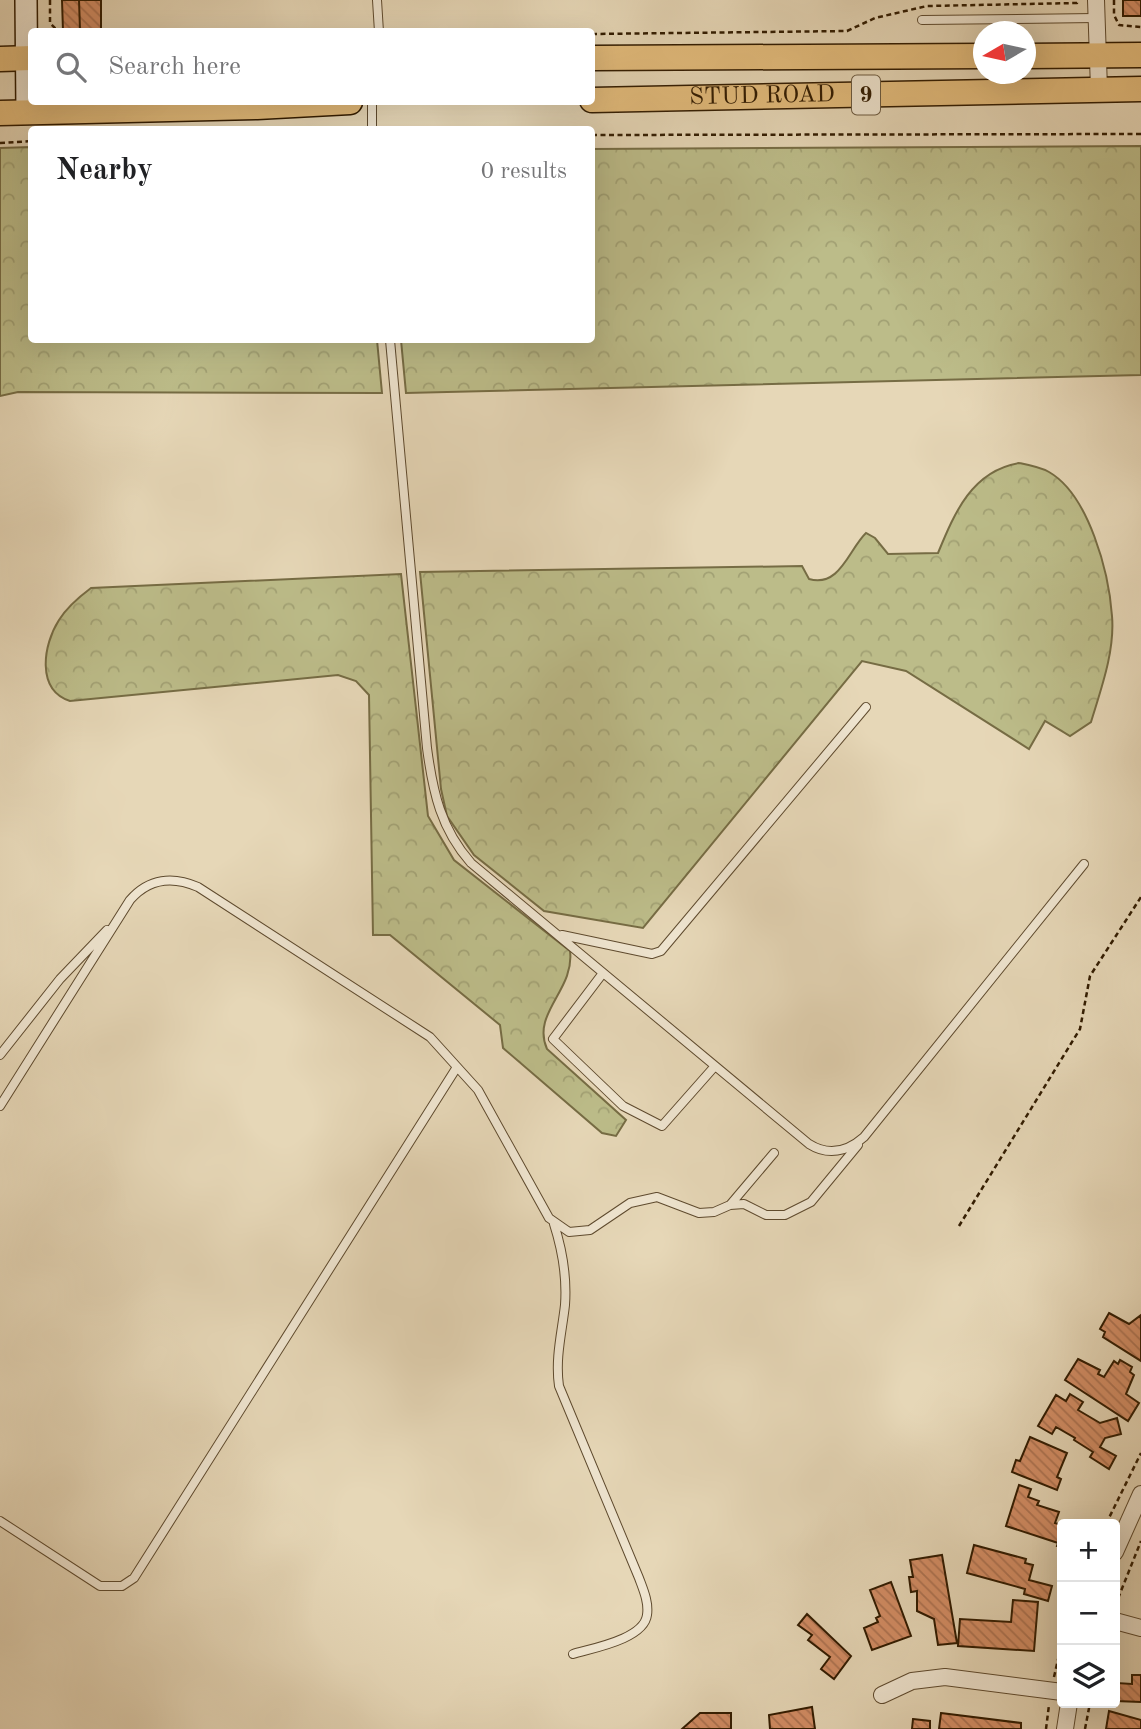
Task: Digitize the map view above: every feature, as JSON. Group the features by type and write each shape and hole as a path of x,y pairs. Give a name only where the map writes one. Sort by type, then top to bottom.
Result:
{"highway":[{"path":"1036,56 1141,55"},
{"name":"STUD ROAD","path":"595,58 973,56"},
{"path":"0,59 28,58"},
{"name":"STUD ROAD","path":"595,100 1141,89"},
{"path":"0,113 294,105"}],"main road":[{"path":"26,0 28,39"},
{"path":"27,112 28,85"}],"street":[{"path":"1096,0 1098,89"},
{"path":"1120,1541 1141,1494"},
{"path":"1120,1622 1141,1628"},
{"path":"882,1695 912,1681 945,1677 1057,1691"},
{"path":"1065,1729 1068,1708"}],"lane":[{"path":"377,0 379,28"},
{"path":"922,20 1096,18"},
{"path":"372,105 373,126"},
{"path":"390,343 426,735 437,806 450,837 471,863 819,1151 830,1153 850,1148 864,1137"},
{"path":"559,934 652,954 661,951 866,707"},
{"path":"554,1224 569,1232 585,1232 630,1203 657,1197 699,1213 744,1204 757,1212 776,1216 803,1207 864,1137 1084,864"},
{"path":"0,1106 130,900 144,887 173,880 190,884 430,1037 478,1090 554,1224 562,1252 565,1289 558,1357 559,1386 639,1578 648,1611 643,1625 621,1640 573,1654"},
{"path":"0,1055 60,979 116,923"},
{"path":"603,973 552,1039 623,1106 662,1126 715,1066"},
{"path":"0,1521 100,1586 122,1586 134,1578 457,1067"},
{"path":"730,1205 774,1153"}],"path":[{"path":"50,0 50,23 55,28"},
{"path":"595,34 847,31 875,18 927,6 1077,3 1077,0"},
{"path":"1114,0 1114,15 1119,25 1141,27"},
{"path":"595,135 1141,134"},
{"path":"0,143 28,141"},
{"path":"959,1226 1080,1029 1090,976 1141,897"},
{"path":"1108,1519 1141,1453"},
{"path":"1120,1594 1141,1541"},
{"path":"1054,1677 1061,1645"},
{"path":"1046,1729 1049,1703"},
{"path":"1086,1729 1089,1708"}],"green space":[{"path":"1141,146 1141,375 406,393 401,343 595,343 595,149"},
{"path":"28,147 28,343 377,343 382,393 18,392 0,396 0,148"},
{"path":"1019,463 1049,472 1063,483 1075,498 1094,536 1107,579 1112,629 1106,670 1091,722 1070,736 1045,721 1029,749 906,671 862,661 643,928 544,911 474,855 447,816 441,789 420,572 802,566 809,579 820,580 836,573 866,533 875,538 888,554 938,553 951,523 977,484 1003,467"},
{"path":"401,574 428,816 454,860 570,951 566,978 545,1024 547,1049 626,1120 616,1136 602,1133 503,1048 500,1025 390,935 373,935 369,695 356,681 338,675 70,701 59,695 47,677 46,654 53,630 66,611 91,588"}],"building":[{"path":"62,0 79,0 80,28 63,28"},
{"path":"79,0 101,0 101,28 80,28"},
{"path":"1123,0 1141,0 1141,16 1123,16"},
{"path":"1109,1313 1129,1324 1141,1315 1141,1361 1103,1337 1105,1332 1100,1329"},
{"path":"1078,1359 1100,1370 1098,1374 1104,1377 1114,1361 1118,1364 1120,1360 1132,1367 1130,1372 1134,1375 1126,1394 1139,1403 1128,1421 1065,1380"},
{"path":"1070,1394 1083,1402 1078,1410 1100,1423 1117,1418 1121,1434 1105,1438 1100,1447 1116,1456 1109,1469 1090,1457 1093,1452 1074,1440 1075,1438 1056,1427 1052,1434 1038,1426 1056,1395 1066,1401"},
{"path":"1030,1437 1067,1453 1057,1477 1061,1479 1057,1490 1012,1472"},
{"path":"1019,1485 1031,1489 1028,1497 1039,1501 1037,1505 1059,1512 1055,1523 1057,1543 1006,1526"},
{"path":"974,1545 1026,1559 1025,1563 1033,1565 1029,1580 1052,1586 1048,1601 1024,1594 1025,1589 967,1573"},
{"path":"942,1555 957,1643 938,1645 934,1619 917,1611 917,1591 911,1592 909,1577 913,1577 910,1560"},
{"path":"891,1582 911,1636 872,1650 864,1628 878,1622 876,1618 880,1616 870,1590"},
{"path":"1013,1600 1038,1602 1034,1651 958,1646 960,1619 1011,1622"},
{"path":"807,1614 851,1656 834,1679 821,1669 830,1657 808,1640 812,1635 798,1625"},
{"path":"1132,1675 1141,1675 1141,1702 1120,1701 1120,1683 1132,1684"},
{"path":"812,1707 815,1729 770,1729 769,1715"},
{"path":"1109,1711 1141,1720 1141,1729 1106,1729"},
{"path":"700,1713 731,1713 731,1729 682,1729"},
{"path":"941,1713 1021,1723 1021,1729 939,1729"},
{"path":"913,1719 930,1721 930,1729 912,1729"}]}
